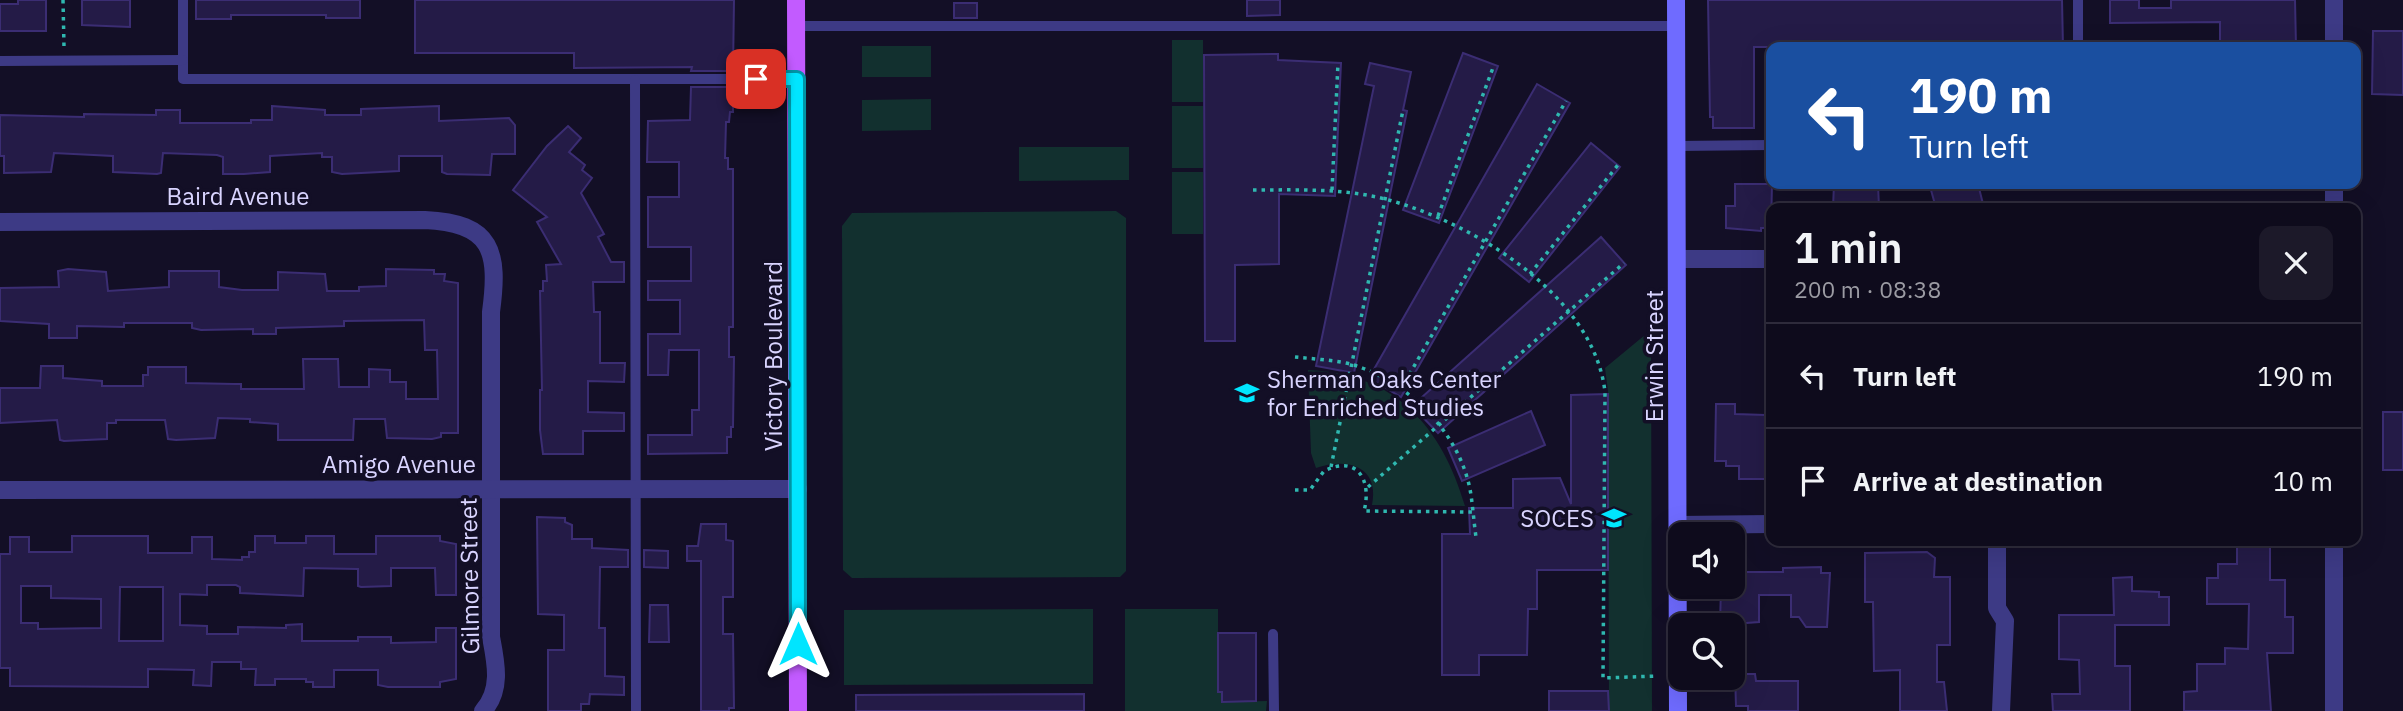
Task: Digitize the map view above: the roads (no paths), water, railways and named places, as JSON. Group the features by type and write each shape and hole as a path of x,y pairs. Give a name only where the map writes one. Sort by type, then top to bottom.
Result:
{"main road":[{"name":"Victory Boulevard","path":"796,0 798,711"}],"street":[{"name":"Erwin Street","path":"1676,0 1678,522"},
{"path":"2334,0 2334,42"},
{"name":"Baird Avenue","path":"0,222 425,220 447,221 475,231"},
{"name":"Gilmore Street","path":"475,231 489,249 496,273 491,312 491,637 496,685 491,702 483,711"},
{"path":"1678,259 1766,259"},
{"name":"Amigo Avenue","path":"0,490 797,489"},
{"path":"1745,524 1766,524"},
{"path":"1997,546 1997,608 2005,621 2001,711"},
{"path":"2334,546 2334,711"},
{"name":"Erwin Street","path":"1678,599 1678,711"}],"lane":[{"path":"183,0 183,79 797,79"},
{"path":"2078,0 2078,42"},
{"path":"796,26 1676,26"},
{"path":"0,61 183,60"},
{"path":"635,80 636,711"},
{"path":"1677,146 1766,145"},
{"path":"1273,634 1274,711"}],"place":[{"name":"Sherman Oaks Center for Enriched Studies","path":"1247,393"},
{"name":"SOCES","path":"1614,518"}]}
